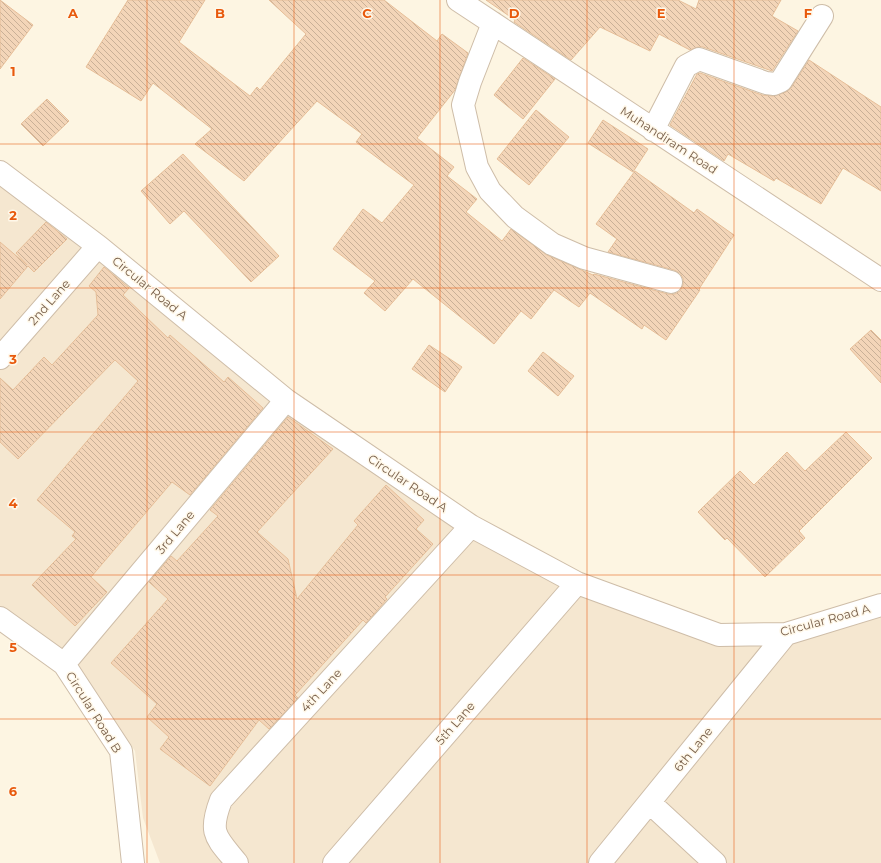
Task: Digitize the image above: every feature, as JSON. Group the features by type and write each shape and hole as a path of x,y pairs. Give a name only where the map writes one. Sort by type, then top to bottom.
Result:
{"street":[{"name":"Muhandiram Road","path":"458,0 881,280"},
{"path":"654,130 686,66 699,59 766,83 774,84 781,81 822,16"},
{"path":"493,23 470,82 463,105 477,167 490,191 515,217 552,244 584,258 671,282"},
{"name":"Circular Road A","path":"0,172 98,246 286,400 471,526 577,583 719,635 786,634 881,605"},
{"name":"2nd Lane","path":"0,358 98,246"},
{"name":"3rd Lane","path":"64,664 286,400"},
{"name":"4th Lane","path":"237,863 214,835 214,817 221,800 471,526"},
{"name":"5th Lane","path":"334,863 577,583"},
{"name":"Circular Road B","path":"0,618 64,664 121,751 133,863"},
{"name":"6th Lane","path":"600,863 786,634"},
{"path":"650,803 715,863"}],"shaded area":[{"path":"0,173 291,398 480,519 582,577 719,635 881,605 881,863 160,863 143,818 135,751 72,656 0,612"}],"building":[{"path":"0,0 33,25 0,69"},
{"path":"128,0 205,0 179,42 250,96 257,87 260,90 306,34 269,0 384,0 437,41 442,34 468,53 455,90 417,138 454,167 447,176 477,199 466,212 502,241 511,229 547,255 593,275 594,274 668,294 675,294 680,291 683,285 683,278 680,273 608,252 617,239 596,224 635,171 694,213 697,209 734,235 699,289 700,290 666,340 644,325 642,329 590,293 579,307 554,290 531,319 521,311 494,344 413,279 385,311 364,293 375,281 333,249 363,209 382,223 414,185 356,142 362,134 317,101 244,181 195,144 212,129 153,83 141,101 86,67"},
{"path":"486,0 678,0 696,9 699,0 781,0 772,16 798,31 772,71 703,47 690,50 659,34 650,51 600,27 571,60 514,22 515,20"},
{"path":"523,58 555,79 523,119 494,95"},
{"path":"809,60 881,107 881,191 843,168 821,204 776,178 774,181 728,154 724,161 670,125 697,74 700,73 762,95 773,96 786,92 791,88"},
{"path":"47,99 69,121 43,146 21,124"},
{"path":"536,110 569,137 529,185 497,159"},
{"path":"603,120 648,149 633,172 588,143"},
{"path":"183,154 279,256 251,282 184,211 170,224 141,191"},
{"path":"46,222 67,239 34,272 28,266 0,299 0,242 27,265 16,253"},
{"path":"104,267 129,288 123,295 168,338 170,335 224,382 228,377 263,408 190,495 172,482 91,577 107,592 75,626 32,585 76,539 72,536 75,532 37,500 138,381 115,360 18,459 0,442 0,378 13,390 44,357 52,365 98,315 96,292 89,286"},
{"path":"871,330 881,340 881,383 850,349"},
{"path":"429,345 462,367 445,392 412,369"},
{"path":"543,352 574,376 558,396 528,371"},
{"path":"288,417 333,449 257,532 288,559 297,599 358,525 354,521 386,485 424,520 416,529 433,544 385,597 387,599 366,623 363,620 295,695 298,698 269,729 259,720 210,786 160,749 169,737 147,717 157,704 111,663 168,599 149,582 171,556 177,561 218,516 210,510"},
{"path":"846,432 872,458 799,531 805,538 765,577 727,538 725,540 698,512 740,471 754,485 787,452 805,471"}]}
